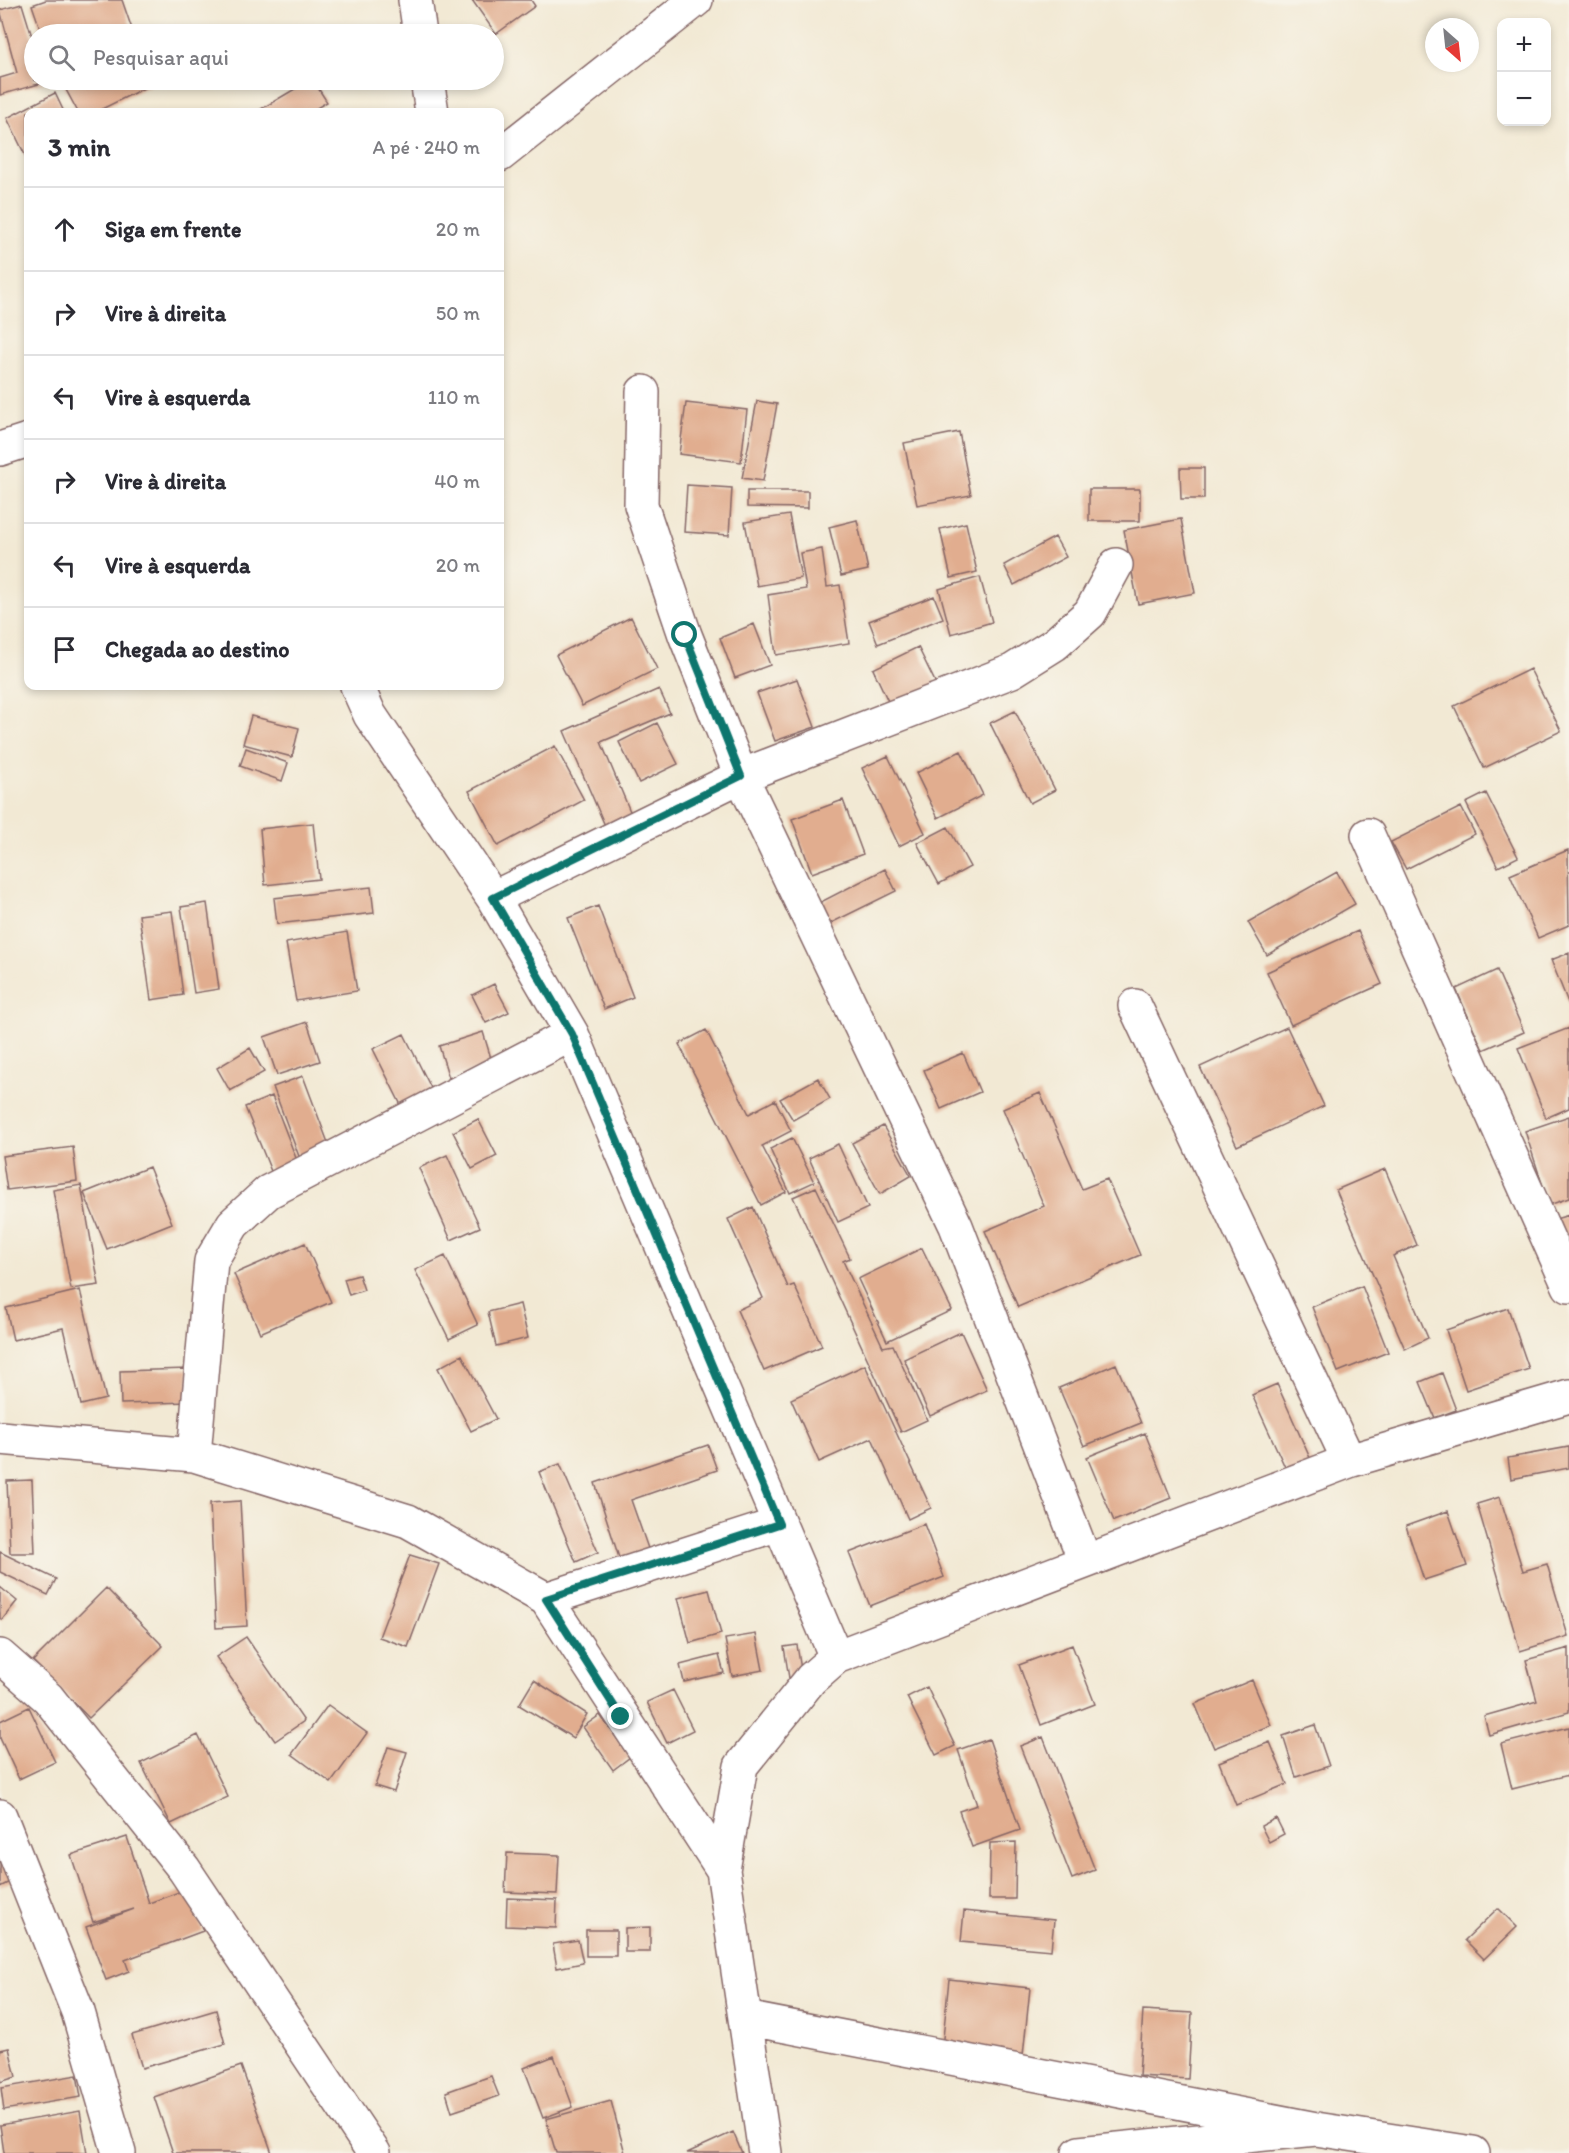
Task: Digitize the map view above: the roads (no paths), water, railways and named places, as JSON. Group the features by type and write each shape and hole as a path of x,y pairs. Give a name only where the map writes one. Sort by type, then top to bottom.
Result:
{"street":[{"path":"415,0 419,24"},
{"path":"504,152 696,0"},
{"path":"429,90 431,108"},
{"path":"644,393 641,505 685,635 741,776 956,1226 1085,1561"},
{"path":"0,448 24,441"},
{"path":"493,898 741,776 1012,671 1055,644 1090,613 1116,565"},
{"path":"359,690 370,715 493,898 572,1034 836,1658"},
{"path":"1368,835 1569,1286"},
{"path":"1135,1006 1349,1461"},
{"path":"194,1455 211,1261 233,1224 268,1192 572,1034"},
{"path":"765,2153 723,1870 741,1766 811,1678 836,1658 1349,1461 1569,1396"},
{"path":"0,1438 194,1455 408,1521 546,1599 723,1870"},
{"path":"546,1599 779,1524"},
{"path":"0,1656 48,1698 183,1869 374,2153"},
{"path":"0,1816 78,2012 119,2153"},
{"path":"745,2018 1316,2129 1473,2153"},
{"path":"1079,2153 1316,2129"}]}
